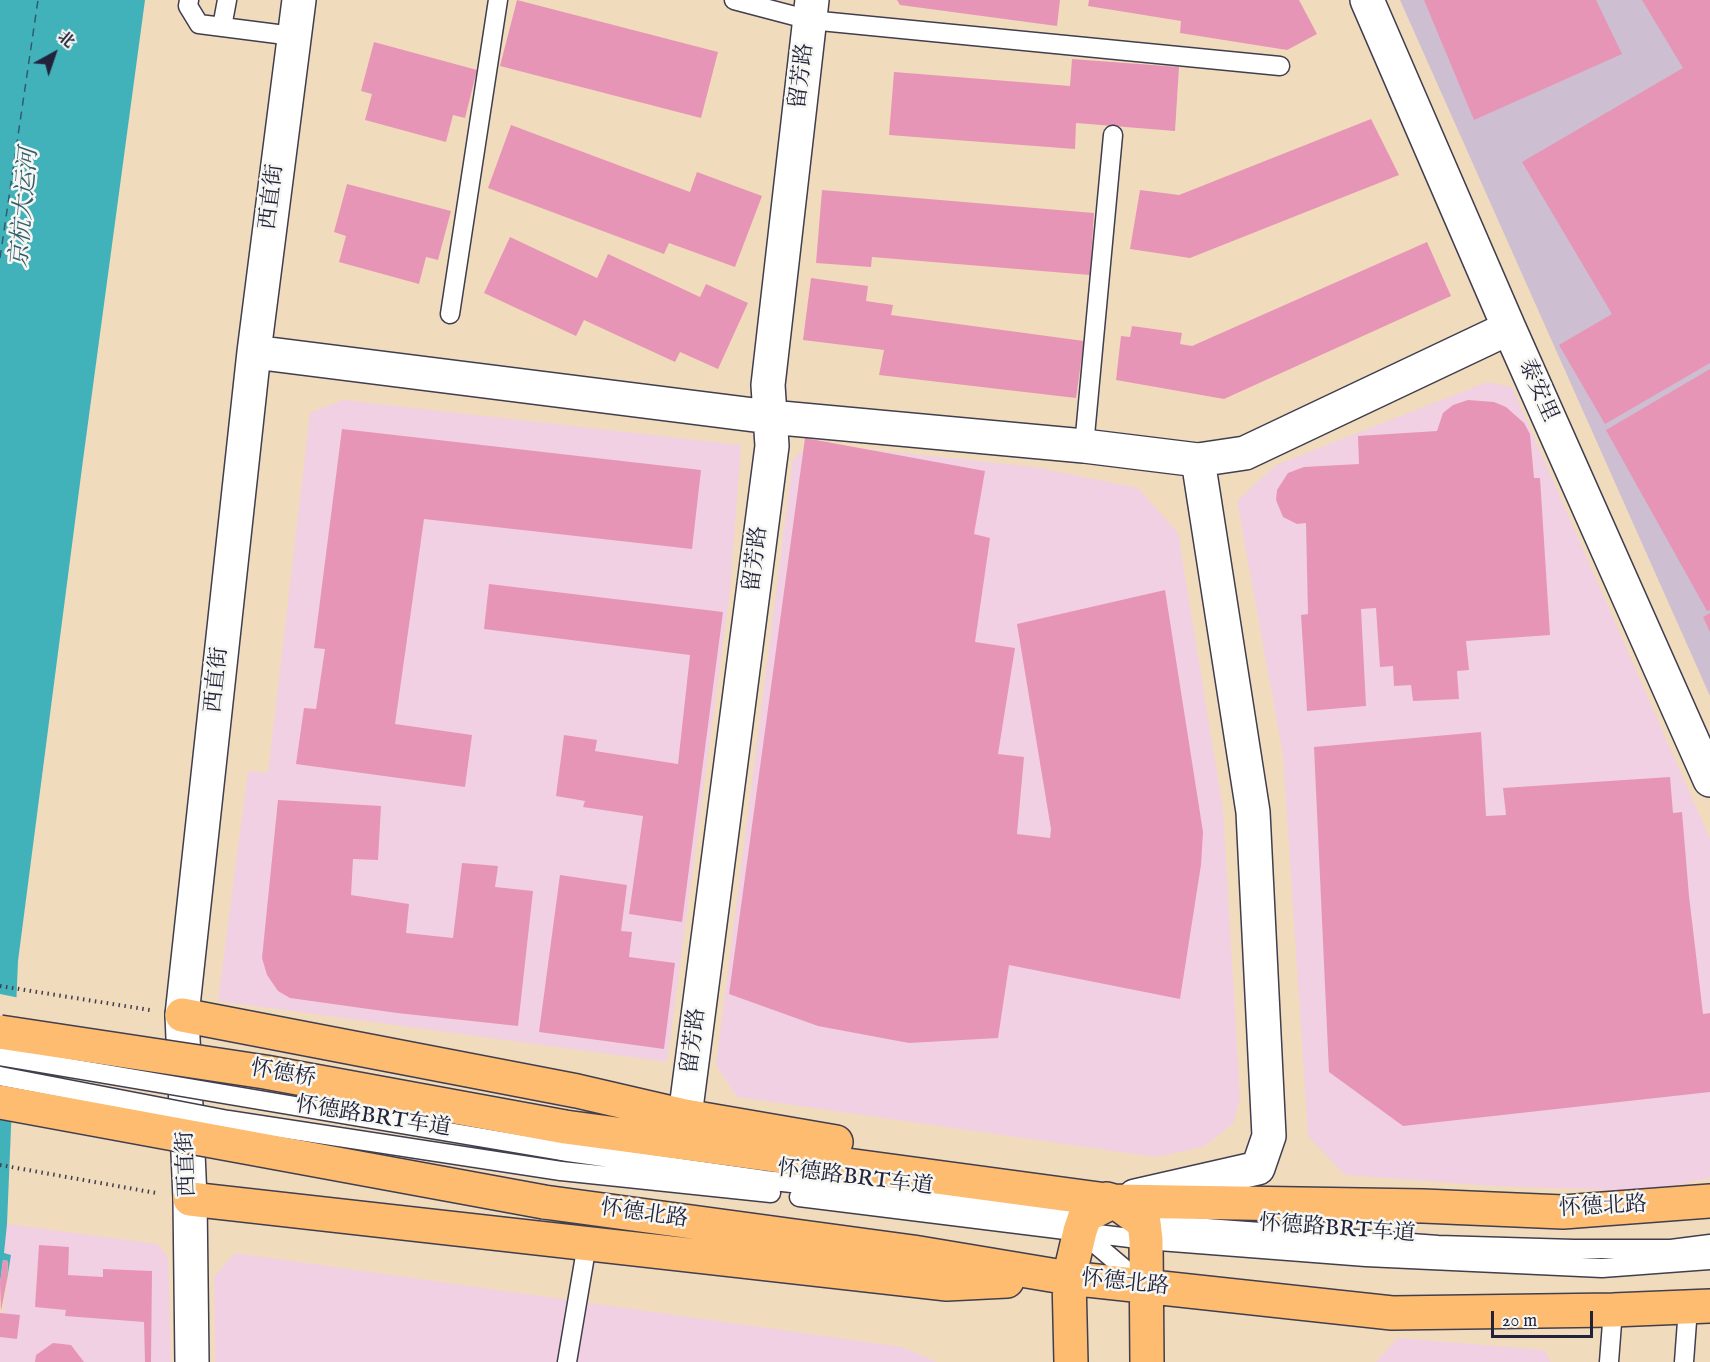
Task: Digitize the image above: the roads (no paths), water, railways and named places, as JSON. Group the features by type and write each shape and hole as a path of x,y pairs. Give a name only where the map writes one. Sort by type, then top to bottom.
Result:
{"main road":[{"path":"182,1014 577,1091 685,1116 953,1161 1114,1200 1145,1231 1147,1362"},
{"name":"怀德桥","path":"0,1032 265,1071 563,1139"},
{"name":"怀德北路","path":"0,1102 544,1202 913,1252 1069,1278 1392,1313 1699,1307"},
{"name":"怀德北路","path":"563,1139 1114,1200 1411,1206 1563,1212 1710,1202"},
{"path":"190,1199 947,1284 1069,1278"},
{"path":"1071,1362 1069,1278 1082,1223 1114,1200"}],"street":[{"name":"西直街","path":"192,1362 190,1199 182,1014 254,352 299,0"},
{"name":"泰安里","path":"1367,0 1509,328 1710,780"},
{"name":"留芳路","path":"685,1116 772,447 768,386 811,10"},
{"path":"254,352 770,417 1084,446 1198,459 1245,453 1509,328"},
{"path":"1114,1200 1258,1167 1269,1136 1254,812 1198,459"}],"lane":[{"path":"189,0 188,6 200,24 293,36"},
{"path":"222,27 227,0"},
{"path":"450,314 498,0"},
{"path":"734,0 1280,66"},
{"path":"1084,446 1113,135"},
{"name":"怀德路BRT车道","path":"0,1056 563,1139 765,1180 1082,1223"},
{"name":"怀德路BRT车道","path":"0,1076 228,1120 561,1171 1082,1223"},
{"path":"1082,1223 1145,1231"},
{"path":"1082,1223 1146,1286"},
{"name":"怀德路BRT车道","path":"1145,1231 1574,1249 1671,1249 1710,1244"},
{"name":"怀德路BRT车道","path":"1145,1231 1366,1257 1602,1268 1710,1260"},
{"path":"567,1362 586,1244"},
{"path":"1684,1362 1699,1307"},
{"path":"1609,1362 1613,1310"}],"water":[{"name":"京杭大运河","path":"0,0 145,0 18,961 4,1253 11,1255 7,1280 8,1261 3,1260 0,1283"}]}
